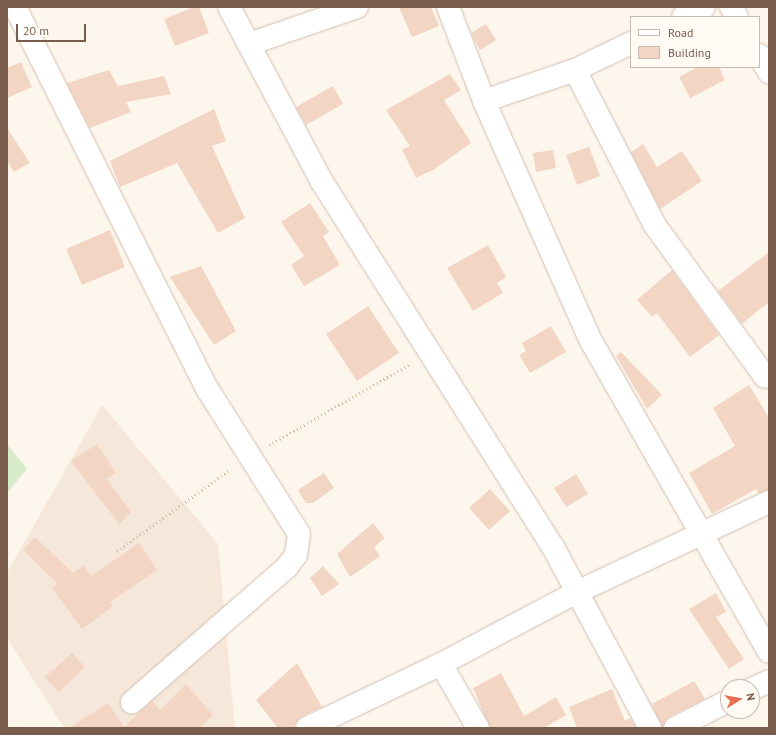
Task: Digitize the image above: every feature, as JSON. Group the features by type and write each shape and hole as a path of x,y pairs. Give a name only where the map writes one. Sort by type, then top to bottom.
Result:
{"street":[{"path":"15,7 208,390 299,534 296,555 287,567 132,702"},
{"path":"229,7 322,182 579,592 650,728"},
{"path":"249,44 357,7"},
{"path":"448,7 484,101 591,341 700,534 769,652"},
{"path":"685,16 704,7"},
{"path":"731,7 736,16"},
{"path":"484,101 575,70 630,43"},
{"path":"760,57 769,72"},
{"path":"575,70 654,224 768,378"},
{"path":"307,728 441,664 579,592 769,502"},
{"path":"441,664 478,728"},
{"path":"675,728 720,705"}],"shaded area":[{"path":"102,405 218,544 235,728 64,728 7,638 7,573"}],"green space":[{"path":"7,444 27,469 7,493"}],"building":[{"path":"194,7 199,7 209,33 175,46 164,19"},
{"path":"399,7 431,7 439,26 412,37"},
{"path":"486,24 496,40 480,50 471,33"},
{"path":"21,62 32,87 7,98 7,68"},
{"path":"696,68 719,68 725,80 690,98 679,77"},
{"path":"109,70 118,86 164,76 171,94 126,102 131,112 90,128 67,83"},
{"path":"450,74 461,90 444,100 471,143 433,170 416,178 402,150 410,146 386,110"},
{"path":"333,86 343,104 306,125 296,107"},
{"path":"214,109 226,141 212,146 245,218 218,233 177,163 120,187 110,161"},
{"path":"7,128 30,163 14,172 7,161"},
{"path":"643,144 657,167 682,151 702,181 660,209 631,152"},
{"path":"589,147 600,176 577,185 566,155"},
{"path":"553,150 556,168 536,172 533,153"},
{"path":"310,203 329,232 323,236 340,265 304,286 291,265 304,256 281,222"},
{"path":"110,230 125,267 82,285 66,249"},
{"path":"488,245 506,277 497,283 503,293 473,311 447,268"},
{"path":"769,252 769,302 742,324 718,291"},
{"path":"201,266 236,331 214,345 170,277"},
{"path":"672,270 719,335 690,357 657,313 652,317 637,300"},
{"path":"368,306 399,353 357,381 326,334"},
{"path":"551,326 566,352 530,373 519,355 526,351 522,343"},
{"path":"621,352 662,395 647,409 616,356"},
{"path":"749,385 769,418 769,490 758,493 756,489 712,514 689,473 735,446 713,408"},
{"path":"97,444 116,473 107,479 131,512 119,524 71,461"},
{"path":"324,473 334,488 313,503 306,503 298,490"},
{"path":"576,474 588,494 566,507 554,488"},
{"path":"490,489 510,511 489,530 469,508"},
{"path":"373,523 385,538 374,547 380,556 350,577 337,554"},
{"path":"35,537 73,573 84,565 91,576 139,543 157,570 110,602 113,606 82,629 52,588 58,584 23,550"},
{"path":"323,566 339,584 322,596 310,578"},
{"path":"716,593 726,612 716,617 744,659 729,669 689,609"},
{"path":"72,653 85,667 59,692 45,677"},
{"path":"297,663 322,707 301,717 293,728 278,728 256,700"},
{"path":"501,673 524,716 556,697 566,715 544,728 490,728 473,688"},
{"path":"694,681 705,699 669,717 662,728 652,704"},
{"path":"186,684 213,715 200,728 69,728 108,703 124,727 152,701 160,710"},
{"path":"612,689 625,721 630,718 636,728 577,728 569,707"}]}
